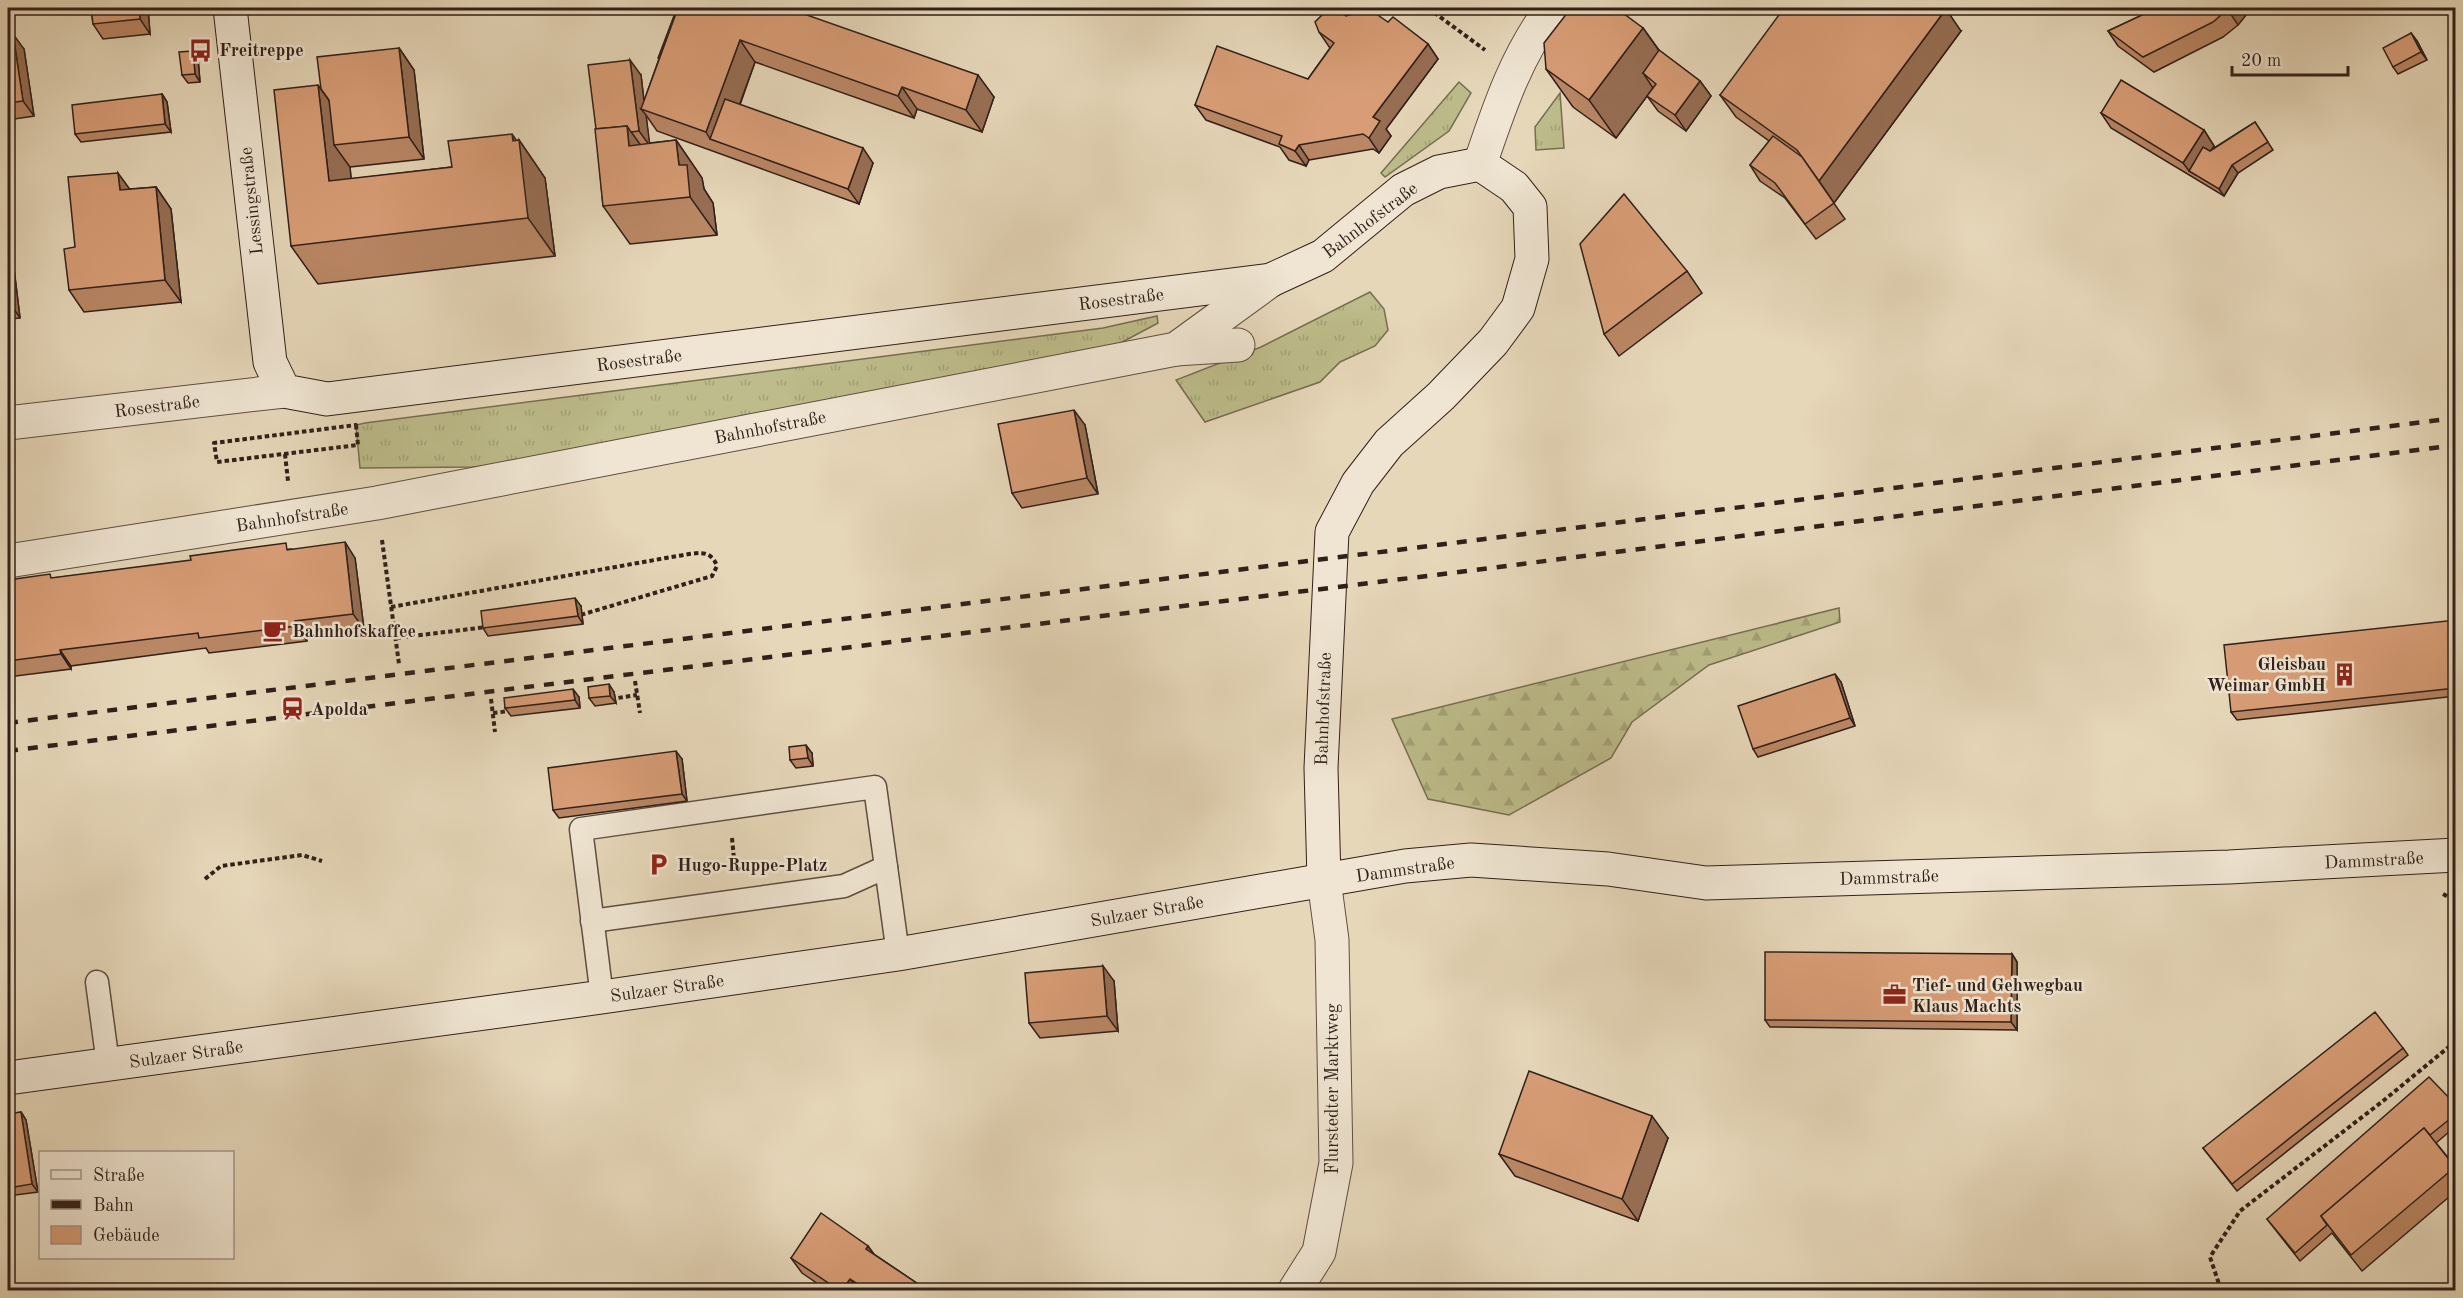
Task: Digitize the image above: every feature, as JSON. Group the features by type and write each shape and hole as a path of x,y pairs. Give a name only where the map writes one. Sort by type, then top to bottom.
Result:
{"main road":[{"name":"Lessingstraße","path":"230,8 270,362 284,391"},
{"path":"1480,164 1513,70 1536,28 1552,8"},
{"name":"Bahnhofstraße","path":"8,561 377,503 1176,349 1271,280 1323,256 1403,190 1438,172 1480,164 1514,187 1530,207 1532,259 1518,308 1493,342 1441,396 1389,443 1358,483 1332,532 1321,768 1324,880"},
{"name":"Rosestraße","path":"8,423 284,391 327,399 1271,280"},
{"path":"1176,349 1238,345"},
{"name":"Dammstraße","path":"1324,880 1405,867 1471,860 1608,869 1706,883 2229,867 2456,855"},
{"name":"Sulzaer Straße","path":"8,1078 602,998 898,954 1324,880"},
{"name":"Flurstedter Marktweg","path":"1295,1290 1319,1252 1336,1163 1332,940 1324,880"}],"lane":[{"path":"602,998 580,829 875,787 898,954"},
{"path":"592,921 844,886 886,867"},
{"path":"97,982 108,1065"}],"path":[{"path":"1428,8 1513,70"},
{"path":"317,430 214,443 217,462 358,445 356,426"},
{"path":"285,454 289,486"},
{"path":"377,503 399,664"},
{"path":"392,607 677,555 708,554 714,557 717,566 712,576 575,617"},
{"path":"396,639 498,626"},
{"path":"635,681 640,713"},
{"path":"605,699 637,695"},
{"path":"491,699 495,732"},
{"path":"493,713 521,710"},
{"path":"205,879 221,866 302,855 322,861"},
{"path":"2221,1290 2210,1257 2240,1211 2383,1101 2456,1041"}],"green space":[{"path":"1459,82 1471,93 1449,131 1385,177 1381,173"},
{"path":"1560,93 1564,148 1536,150 1535,127"},
{"path":"1370,292 1384,309 1388,330 1375,346 1340,362 1320,382 1205,422 1176,380 1261,347"},
{"path":"1157,316 1158,323 1100,354 530,463 472,467 360,468 356,425 365,423 1103,328"},
{"path":"1839,608 1840,622 1709,665 1632,722 1611,758 1509,815 1428,799 1392,719"}],"building":[{"path":"91,8 139,8 140,19 93,24"},
{"path":"678,8 659,59 658,58"},
{"path":"678,8 787,8 978,75 966,110 902,87 898,96 740,40 706,132 641,109"},
{"path":"1571,8 1616,8 1643,28 1589,100 1546,69 1544,43"},
{"path":"1784,8 1946,9 1819,181 1797,150 1720,95"},
{"path":"2157,8 2229,8 2213,22 2143,57 2108,31"},
{"path":"1337,9 1346,16 1369,9 1388,22 1393,17 1428,44 1373,117 1380,121 1369,138 1363,134 1299,145 1295,151 1279,144 1282,136 1195,105 1217,46 1308,79 1334,43 1319,32 1315,22 1326,11"},
{"path":"2411,33 2421,52 2393,67 2383,48"},
{"path":"13,34 23,101 8,103 8,35"},
{"path":"399,48 409,137 334,145 329,100 321,89 317,57"},
{"path":"1659,50 1700,81 1675,115 1647,96 1656,84 1643,73"},
{"path":"193,51 195,74 182,75 179,52"},
{"path":"630,60 639,131 631,132 627,126 596,129 588,65"},
{"path":"2121,80 2204,130 2183,163 2101,113"},
{"path":"318,85 329,181 452,167 448,141 512,134 513,141 519,140 528,218 291,246 274,90"},
{"path":"162,94 165,124 75,134 72,105"},
{"path":"725,99 863,148 848,189 710,139"},
{"path":"2255,122 2268,142 2232,165 2219,189 2189,171 2203,147 2210,151"},
{"path":"627,126 629,146 676,140 679,165 687,165 690,197 603,206 595,129"},
{"path":"1773,136 1802,157 1834,203 1805,224 1775,183 1750,165"},
{"path":"118,173 120,190 156,187 165,280 69,290 64,249 75,247 68,177"},
{"path":"1624,194 1687,271 1604,334 1580,244"},
{"path":"1074,410 1087,478 1012,493 998,424"},
{"path":"345,542 353,614 295,621 296,626 199,638 198,633 60,650 61,654 8,661 8,580 50,574 51,578 191,560 190,556 286,543 287,550"},
{"path":"575,598 578,616 483,628 481,611"},
{"name":"Gleisbau Weimar GmbH","path":"2456,620 2456,688 2231,712 2224,645"},
{"path":"1835,674 1850,718 1753,749 1738,706"},
{"path":"609,684 610,696 589,698 588,687"},
{"path":"573,689 575,700 505,708 504,698"},
{"path":"806,745 808,758 790,760 789,747"},
{"path":"676,751 682,794 553,810 548,768"},
{"name":"Tief- und Gehwegbau Klaus Machts","path":"1765,952 2012,954 2011,1022 1765,1020"},
{"path":"1103,966 1107,1016 1029,1023 1025,973"},
{"path":"2375,1012 2403,1048 2232,1184 2203,1148"},
{"path":"1529,1071 1652,1116 1622,1199 1499,1154"},
{"path":"2429,1077 2456,1105 2456,1114 2430,1135 2424,1128 2321,1216 2327,1225 2295,1253 2267,1219"},
{"path":"21,1112 32,1184 8,1188 8,1114"},
{"path":"2424,1128 2455,1167 2351,1255 2321,1216"},
{"path":"821,1213 868,1246 866,1249 927,1290 867,1290 850,1279 842,1290 839,1290 791,1258"}],"railway":[{"path":"8,723 2456,418"},
{"path":"8,751 1451,573 2456,445"}],"place":[{"name":"Freitreppe","path":"201,50"},
{"name":"Bahnhofskaffee","path":"274,631"},
{"name":"Gleisbau Weimar GmbH","path":"2344,674"},
{"name":"Apolda","path":"293,709"},
{"name":"Hugo-Ruppe-Platz","path":"659,865"},
{"name":"Tief- und Gehwegbau Klaus Machts","path":"1894,995"}]}
